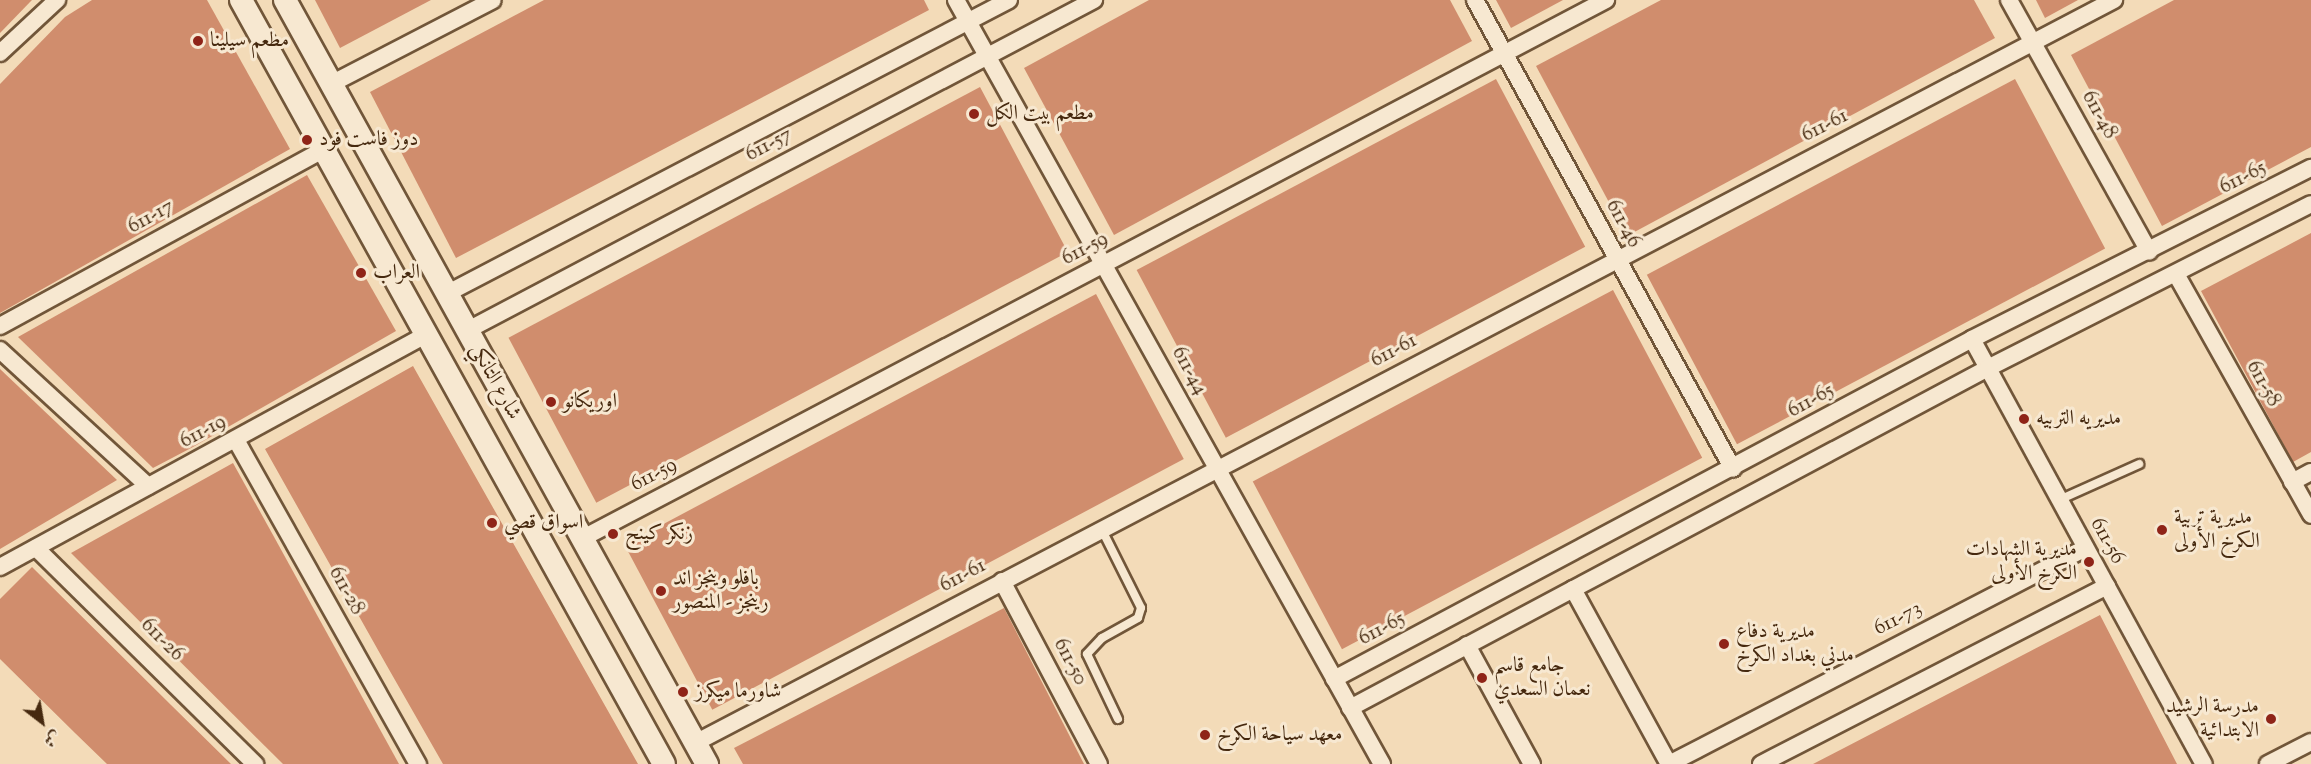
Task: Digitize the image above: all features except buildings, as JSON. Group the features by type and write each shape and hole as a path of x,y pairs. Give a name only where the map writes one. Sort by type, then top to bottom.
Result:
{"street":[{"path":"0,53 57,0"},
{"name":"شارع التانكي","path":"241,0 608,658 664,764"},
{"name":"شارع التانكي","path":"285,0 410,231 707,764"},
{"path":"331,84 493,0"},
{"name":"611-44","path":"956,0 1382,764"},
{"name":"611-57","path":"446,294 1009,0"},
{"name":"611-57","path":"466,331 1094,0"},
{"name":"611-46","path":"1474,0 1733,469"},
{"name":"611-59","path":"583,538 1606,0"},
{"name":"611-48","path":"2008,0 2150,252"},
{"name":"611-61","path":"695,743 1002,581 1219,470 1616,258 2033,44 2114,0"},
{"name":"611-17","path":"0,326 324,149"},
{"name":"611-65","path":"1334,679 1733,469 1972,339 2150,252 2311,168"},
{"path":"1350,708 1988,368 2311,204"},
{"path":"379,249 410,231"},
{"name":"611-58","path":"2176,274 2311,515"},
{"name":"611-19","path":"0,567 426,335"},
{"name":"611-56","path":"1972,339 2204,764"},
{"path":"0,350 148,486"},
{"name":"611-28","path":"236,440 418,764"},
{"path":"2292,482 2311,472"},
{"name":"611-26","path":"36,548 255,764"},
{"name":"611-73","path":"1669,764 2085,548"},
{"name":"611-50","path":"1002,581 1099,764"},
{"path":"1761,764 2106,586"},
{"path":"1573,589 1669,764"},
{"path":"608,658 639,642"},
{"path":"1467,645 1532,764"},
{"path":"2268,764 2311,742"}],"lane":[{"path":"2059,500 2139,464"},
{"path":"1102,530 1141,608 1138,618 1102,638 1087,654 1118,718"}],"place":[{"name":"مطعم سيلينا","path":"198,41"},
{"name":"مطعم بيت الكل","path":"974,114"},
{"name":"دوز فاست فود","path":"307,140"},
{"name":"العراب","path":"361,273"},
{"name":"اوريكانو","path":"551,402"},
{"name":"مديريه التربيه","path":"2024,419"},
{"name":"اسواق قصي","path":"492,523"},
{"name":"مديرية تربية الكرخ الأولى","path":"2162,530"},
{"name":"زنكر كينج","path":"613,534"},
{"name":"مديرية الشهادات الكرخ الأولى","path":"2089,562"},
{"name":"بافلو وينجز اند رينجز - المنصور","path":"661,591"},
{"name":"مديرية دفاع مدني بغداد الكرخ","path":"1724,644"},
{"name":"جامع قاسم نعمان السعدي","path":"1482,678"},
{"name":"شاورما ميكرز","path":"683,692"},
{"name":"مدرسة الرشيد الابتدائية","path":"2271,719"},
{"name":"معهد سياحة الكرخ","path":"1205,735"}]}
